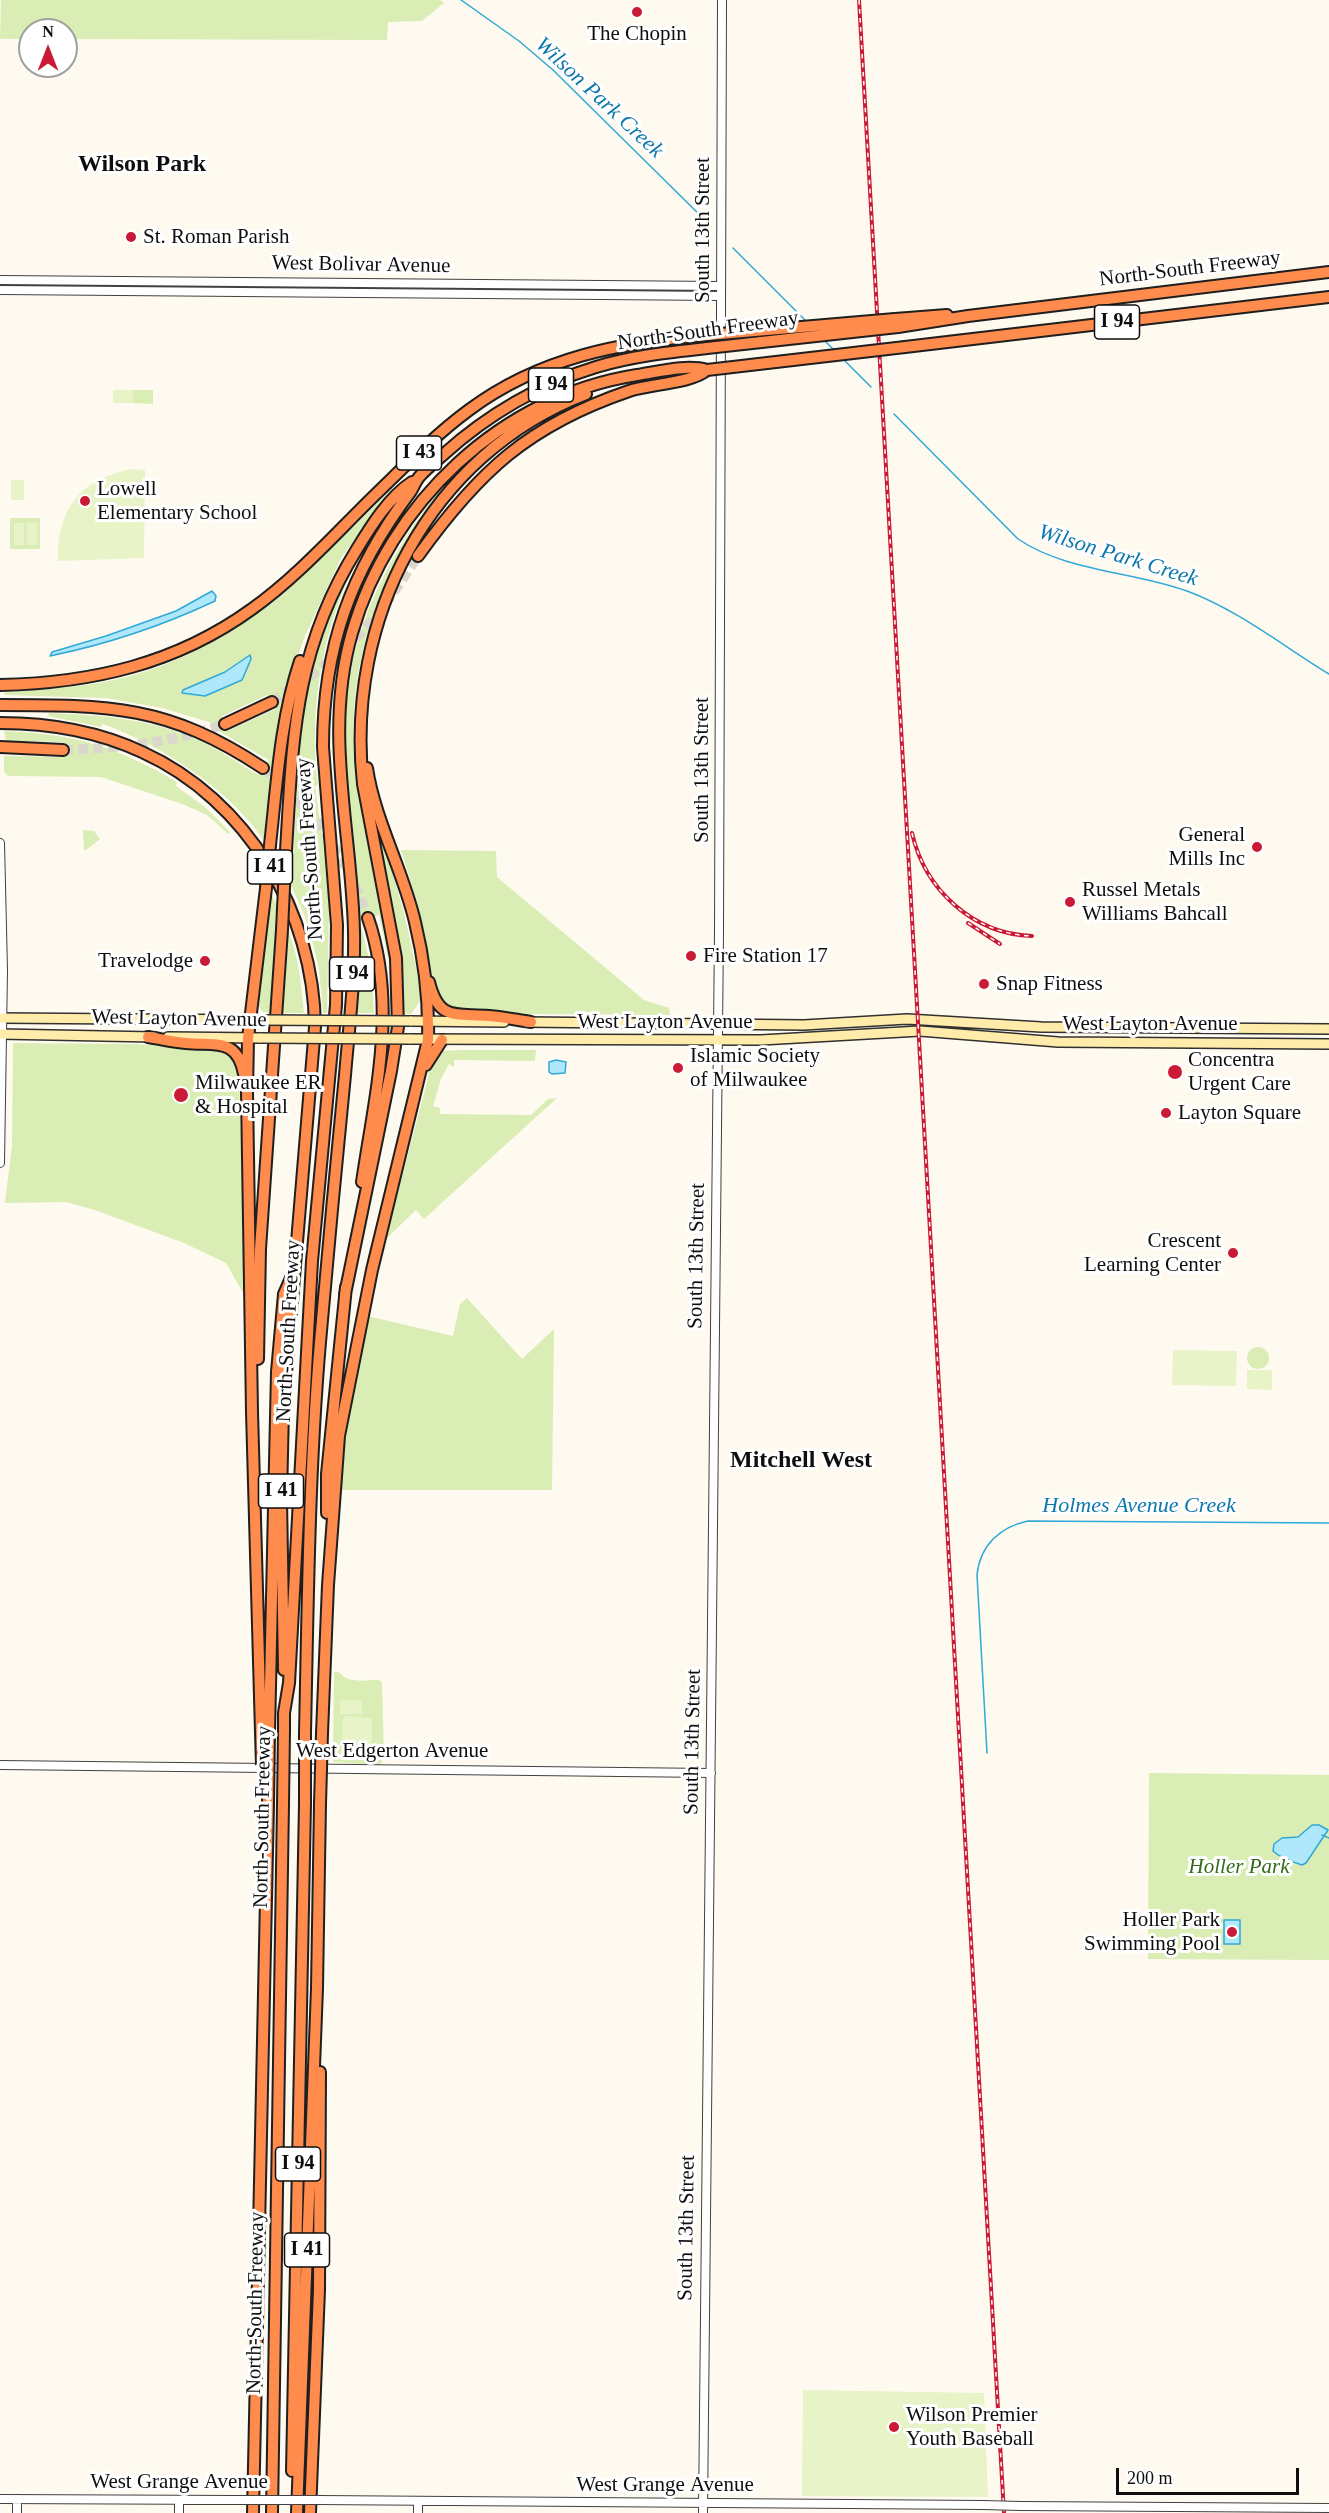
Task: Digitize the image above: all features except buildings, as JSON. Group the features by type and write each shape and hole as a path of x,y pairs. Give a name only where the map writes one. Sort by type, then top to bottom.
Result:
{"highway":[{"name":"North-South Freeway","path":"272,2513 284,1713 289,1683 312,1261 336,1005 337,925 323,747 326,690 340,622 359,572 375,542 419,477 462,438 513,403 545,387 594,368 628,359 896,323 1329,272"},
{"name":"North-South Freeway","path":"292,2513 312,1455 321,1330 351,1008 354,933 338,751 338,719 342,680 351,636 361,604 394,540 420,503 462,458 497,431 533,410 598,383 649,373 699,367 707,370 1329,297"},
{"name":"I 43","path":"0,686 83,679 136,668 202,640 227,626 280,587 415,456 469,410 501,390 579,354 647,340 896,323"},
{"path":"418,556 476,482 533,436 590,405 647,386 700,376 707,370"},
{"path":"345,1294 392,1071 398,1028 396,958 363,784 360,757 360,725 364,688 376,627 388,591 417,535 454,485 498,444 527,424 579,397 649,373"},
{"path":"256,1515 260,1249 285,866 301,682 315,632 330,596 368,531 394,499 419,477"},
{"path":"265,1732 252,1401 248,1038 286,709 304,650 309,638 315,632"},
{"path":"0,680 27,683"},
{"path":"328,1586 339,1436 347,1392 372,1270 428,1040 422,959 415,920 368,777 364,749 364,688"},
{"path":"225,724 272,702"},
{"path":"0,705 101,706 155,716 207,735 263,768"},
{"name":"I 41","path":"0,723 48,724 94,734 143,752 171,768 218,804 238,824 273,872 299,929 306,951 315,997 314,1037 284,1409 281,1499 284,1713"},
{"path":"0,747 63,750"},
{"name":"I 41","path":"297,2513 317,1988 320,1804 328,1586 327,1474 345,1294 384,1030 381,976 368,918"},
{"path":"422,959 435,1001 445,1011 454,1016 488,1016 531,1022"},
{"path":"148,1037 186,1043 224,1045 232,1050 242,1064 247,1093"},
{"path":"420,1076 442,1040"},
{"path":"251,2513 265,1887 265,1732 277,1372 284,1294 294,1269"},
{"path":"310,2513 319,2290 320,2063 317,1988"}],"main road":[{"name":"West Layton Avenue","path":"2,1018 718,1025 804,1025 907,1019 1035,1027 1329,1029"},
{"name":"West Layton Avenue","path":"2,1034 428,1040 798,1039 874,1032 920,1031 1058,1042 1329,1044"}],"street":[{"name":"South 13th Street","path":"703,2509 718,1025 722,0"},
{"name":"West Bolivar Avenue","path":"0,280 721,286"},
{"path":"498,284 498,295"},
{"path":"675,286 675,296"},
{"name":"West Bolivar Avenue","path":"0,291 721,296"},
{"path":"0,843 3,924 0,1163"},
{"name":"West Edgerton Avenue","path":"0,1766 711,1773"},
{"name":"West Grange Avenue","path":"0,2499 418,2501 703,2509 854,2509 983,2505 1262,2510 1329,2508"},
{"path":"17,2499 17,2513"},
{"path":"179,2513 180,2500"},
{"path":"418,2501 418,2513"}],"green space":[{"path":"1,0 440,0 444,3 422,21 388,22 387,40 78,39 78,18 18,18 18,39 0,39"},
{"path":"113,390 133,390 133,403 113,403"},
{"path":"133,390 153,390 153,404 133,403"},
{"path":"132,469 145,470 144,558 58,561 62,526 75,499 98,480"},
{"path":"11,480 24,480 24,500 11,500"},
{"path":"391,490 341,558 305,636 294,666 267,846 236,807 216,789 149,744 103,724 101,727 48,716 49,713 89,715 165,728 184,734 223,753 258,775 269,760 215,729 212,723 162,708 106,698 4,695 5,691 47,689 118,679 159,667 198,650 234,629 299,578","holes":["267,695 275,709 228,731 222,716"]},
{"path":"438,492 440,493 398,557 382,591 369,627 360,664 355,702 354,740 357,778 393,971 393,995 390,967 379,915 360,921 371,967 374,1013 357,1013 358,914 345,750 348,687 360,634 380,584 406,537"},
{"path":"10,518 40,518 40,549 10,549"},
{"path":"14,523 24,523 24,545 14,545"},
{"path":"27,523 37,523 37,545 27,545"},
{"path":"357,557 327,640 317,698 315,756 318,785 315,786 329,908 327,1013 323,1013 319,969 312,941 305,917 291,885 302,711 320,635 341,585"},
{"path":"4,731 74,739 134,759 177,782 176,786 205,807 230,832 228,834 207,815 185,805 101,777 8,776 4,772 4,756 62,757 63,742 6,741"},
{"path":"371,799 404,913 421,990 420,1001 411,1014 403,1014 401,961"},
{"path":"83,830 94,831 100,839 86,850 84,850"},
{"path":"401,850 496,851 497,877 644,1000 669,1008 670,1015 529,1014 488,1010 448,1010 436,993 417,902"},
{"path":"271,892 277,906 270,1013 263,1012 258,1005"},
{"path":"288,930 297,960 304,1013 281,1013"},
{"path":"13,1043 135,1044 224,1050 232,1054 239,1074 244,1242 243,1293 226,1263 184,1243 95,1210 66,1202 5,1203 12,1145"},
{"path":"536,1050 535,1061 454,1060 454,1067 449,1064 441,1079 433,1106 440,1108 440,1114 531,1115 548,1099 557,1098 424,1219 416,1210 386,1239 429,1074 427,1071 439,1051"},
{"path":"467,1298 522,1359 554,1329 552,1490 340,1490 341,1465 367,1316 453,1336 460,1304"},
{"path":"1258,1347 1266,1350 1269,1358 1266,1366 1258,1369 1250,1366 1247,1358 1250,1350"},
{"path":"1173,1350 1237,1351 1236,1386 1172,1385"},
{"path":"1247,1370 1272,1370 1272,1390 1247,1389"},
{"path":"334,1672 339,1672 352,1680 382,1682 384,1756 380,1765 333,1762"},
{"path":"340,1700 362,1700 362,1714 340,1714"},
{"path":"345,1716 372,1718 372,1748 369,1750 342,1748 343,1718"},
{"name":"Holler Park","path":"1149,1773 1329,1775 1329,1960 1148,1959"},
{"name":"Wilson Premier Youth Baseball","path":"803,2390 984,2393 988,2497 802,2496"}],"water":[{"path":"212,591 216,596 215,601 175,618 114,640 50,656 52,652 176,611"},
{"path":"250,655 251,659 242,680 205,696 182,693 183,690 225,672"},
{"path":"556,1060 566,1062 565,1073 552,1074 549,1072 549,1062"},
{"path":"1312,1825 1319,1825 1328,1830 1306,1863 1302,1865 1290,1861 1273,1851 1274,1844 1282,1838 1298,1837"},
{"name":"Holler Park Swimming Pool","path":"1224,1920 1240,1920 1240,1944 1224,1944"}],"waterway":[{"name":"Wilson Park Creek","path":"461,0 519,41 553,70 711,226"},
{"name":"Wilson Park Creek","path":"733,248 807,322"},
{"name":"Wilson Park Creek","path":"825,341 834,350"},
{"name":"Wilson Park Creek","path":"844,360 871,387"},
{"name":"Wilson Park Creek","path":"894,414 1018,539 1057,558 1166,584 1206,599 1242,618 1329,674"},
{"name":"Holmes Avenue Creek","path":"987,1753 977,1575 982,1555 987,1546 1000,1533 1028,1521 1329,1523"},
{"path":"1322,1835 1329,1838"}],"tunnel":[{"path":"272,702 320,669 353,641 386,604 418,556"},
{"path":"63,750 104,748 165,740 225,724"},
{"path":"263,768 299,800 327,836 339,854 368,918"}],"railway":[{"path":"859,0 1004,2513"},
{"path":"912,833 918,854 928,873 955,905 972,918 990,927 1032,936"},
{"path":"968,923 1000,944"}],"place":[{"name":"The Chopin","path":"637,12"},
{"name":"St. Roman Parish","path":"131,237"},
{"name":"Lowell Elementary School","path":"85,501"},
{"name":"General Mills Inc","path":"1257,847"},
{"name":"Russel Metals Williams Bahcall","path":"1070,902"},
{"name":"Fire Station 17","path":"691,956"},
{"name":"Travelodge","path":"205,961"},
{"name":"Snap Fitness","path":"984,984"},
{"name":"Islamic Society of Milwaukee","path":"678,1068"},
{"name":"Concentra Urgent Care","path":"1175,1072"},
{"name":"Milwaukee ER & Hospital","path":"181,1095"},
{"name":"Layton Square","path":"1166,1113"},
{"name":"Crescent Learning Center","path":"1233,1253"},
{"name":"Holler Park Swimming Pool","path":"1232,1932"},
{"name":"Wilson Premier Youth Baseball","path":"894,2427"}],"district":[{"name":"Wilson Park","path":"142,165"},
{"name":"Mitchell West","path":"801,1461"}]}
